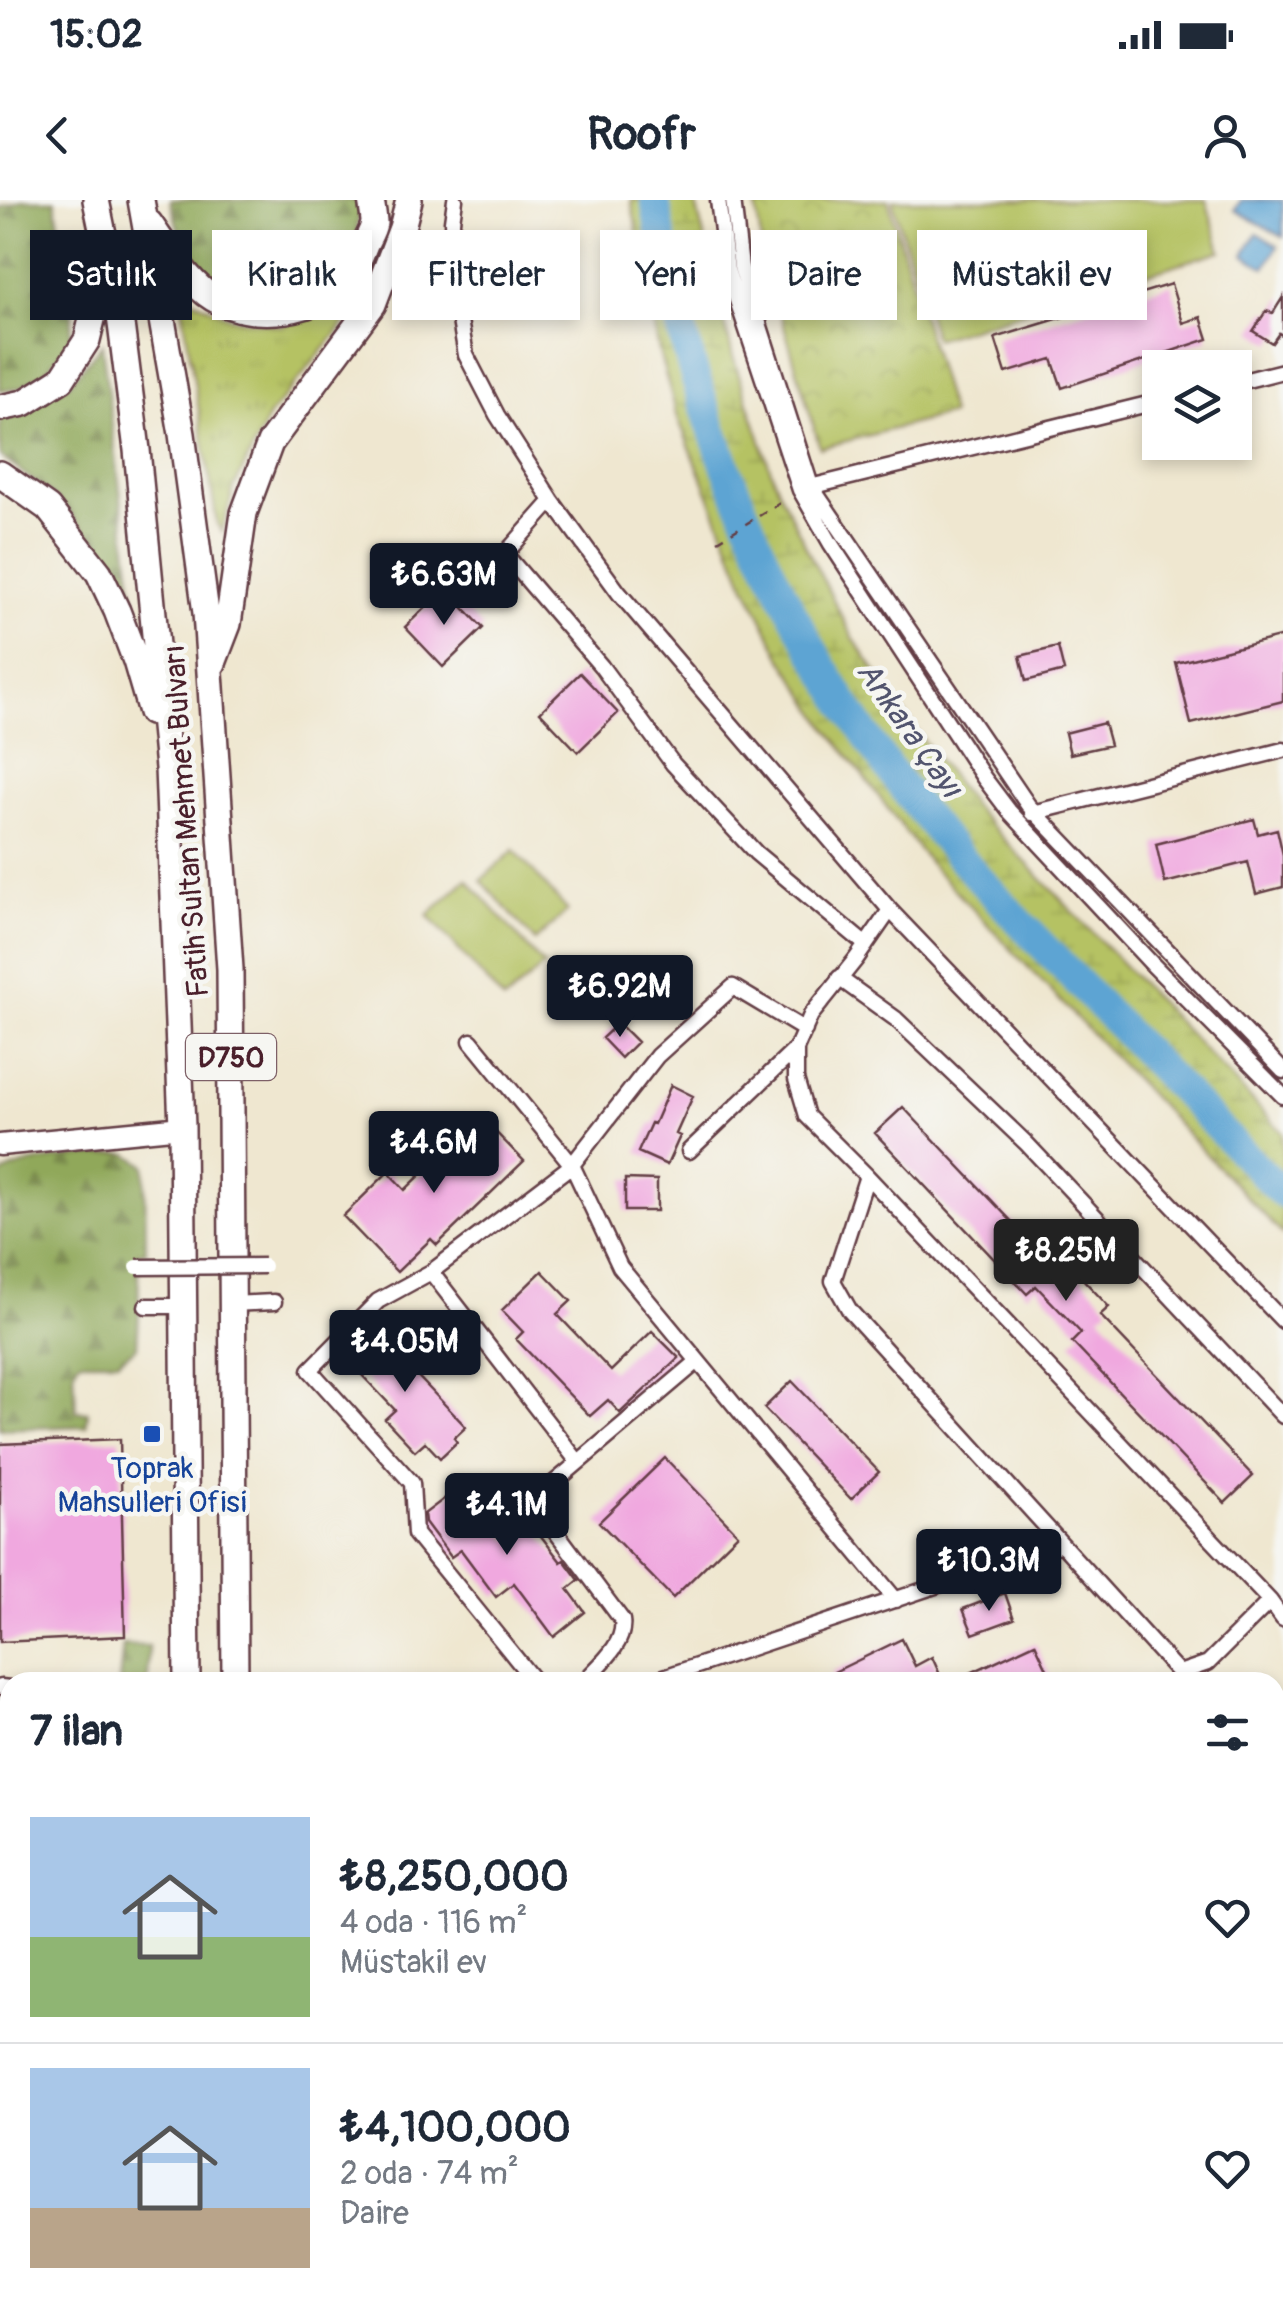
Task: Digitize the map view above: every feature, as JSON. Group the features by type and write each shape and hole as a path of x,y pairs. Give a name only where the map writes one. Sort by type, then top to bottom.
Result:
{"highway":[{"path":"0,408 24,402 62,379 87,340 95,307 94,200"},
{"name":"Fatih Sultan Mehmet Bulvarı","path":"94,200 120,316 168,768 182,1127 187,1672"},
{"path":"143,208 178,264 208,296 245,311 268,312 296,308 323,298 341,285 359,260 374,224 371,200"},
{"path":"210,672 228,624 244,512 270,442 373,304 409,200"},
{"name":"Fatih Sultan Mehmet Bulvarı","path":"143,208 182,434 206,613 230,969 235,1672"},
{"path":"0,474 48,508 99,573 136,661 168,768"}],"street":[{"path":"455,200 455,292 466,356 552,501 618,593 890,910 1283,1321"},
{"path":"718,200 727,270 806,488 831,544 984,778 1015,818 1153,966 1283,1096"},
{"path":"733,200 741,267 806,488 1035,812 1283,1071"},
{"path":"1252,378 1283,371"},
{"path":"806,488 1142,405"},
{"path":"552,501 505,554 601,666 673,764 756,853 866,946"},
{"path":"1015,818 1283,750"},
{"path":"689,1151 796,1049 811,1016 890,910"},
{"path":"839,978 896,1018 1027,1144 1283,1416"},
{"path":"527,1672 415,1534 412,1483 310,1370 378,1302 431,1272 572,1165 656,1056 733,987 805,1030"},
{"path":"471,1041 572,1165 620,1266 896,1600"},
{"path":"796,1049 796,1079 806,1116 1283,1618"},
{"path":"0,1145 182,1127"},
{"path":"867,1176 833,1281 850,1310 1179,1672"},
{"path":"137,1267 264,1266"},
{"path":"431,1272 578,1462"},
{"path":"232,1304 274,1302"},
{"path":"146,1306 183,1306"},
{"path":"593,1672 620,1642 622,1620 542,1514 540,1500 548,1488 698,1361"},
{"path":"678,1672 1061,1544"},
{"path":"1183,1672 1208,1664 1270,1601"}],"path":[{"path":"718,541 784,500"}],"green space":[{"path":"23,200 55,200 60,230 30,230 30,320 72,320 70,341 45,373 19,388 0,390 0,208"},
{"path":"170,200 360,200 357,230 212,230 212,280 192,256 192,230 179,230"},
{"path":"631,200 695,200 702,230 637,230"},
{"path":"755,200 888,200 897,230 759,230"},
{"path":"892,200 1206,200 1221,251 1147,274 1147,230 917,230 917,281"},
{"path":"897,231 917,299 917,320 923,320 951,414 820,448 782,320 897,320"},
{"path":"194,300 212,309 212,320 281,326 297,320 348,320 269,416 234,488 222,532 217,524 184,320 192,320"},
{"path":"653,320 724,320 774,480 855,641 977,811 1283,1133 1283,1235 929,863 827,728 781,657 744,582 678,418"},
{"path":"929,320 997,320 935,339"},
{"path":"102,344 134,602 94,540 55,497 0,456 0,413 68,385"},
{"path":"514,850 568,911 535,941 481,880"},
{"path":"467,879 544,966 504,1001 428,915"},
{"path":"120,1153 145,1165 146,1252 138,1253 137,1347 118,1361 79,1361 74,1370 76,1411 88,1412 86,1426 0,1429 0,1176 41,1161"},
{"path":"123,1645 149,1646 148,1672 120,1672"}],"water":[{"path":"1241,200 1283,200 1283,237 1235,210"},
{"path":"1257,233 1278,246 1265,268 1244,255"}],"building":[{"path":"1171,284 1183,323 1201,317 1208,339 1175,350 1142,350 1142,361 1062,388 1052,359 1006,373 995,338 1054,320 1147,320 1147,291"},
{"path":"1283,297 1283,336 1279,333 1272,343 1253,331 1266,311 1273,313"},
{"path":"445,588 483,628 443,667 405,627"},
{"path":"1283,636 1283,701 1191,724 1176,663"},
{"path":"1058,647 1064,671 1026,681 1020,656"},
{"path":"580,673 618,713 578,752 540,712"},
{"path":"1104,723 1110,745 1070,754 1065,733"},
{"path":"1254,819 1258,834 1277,829 1283,855 1283,887 1256,894 1248,862 1165,883 1156,844"},
{"path":"618,1023 637,1042 621,1058 602,1038"},
{"path":"671,1085 693,1096 667,1165 638,1152"},
{"path":"903,1107 1055,1267 1064,1259 1109,1307 1100,1315 1253,1476 1225,1503 1072,1342 1081,1333 1036,1286 1027,1294 875,1133"},
{"path":"481,1117 524,1161 437,1245 431,1239 397,1272 343,1216 388,1172 405,1190"},
{"path":"625,1179 657,1180 657,1211 625,1211"},
{"path":"542,1271 571,1301 557,1314 611,1371 652,1331 679,1358 620,1413 608,1400 590,1416 516,1339 523,1332 502,1310"},
{"path":"369,1325 466,1427 440,1458 425,1442 415,1451 385,1419 395,1410 342,1354"},
{"path":"792,1381 879,1472 851,1499 764,1408"},
{"path":"120,1439 125,1636 0,1642 0,1444"},
{"path":"665,1458 738,1534 673,1598 599,1522"},
{"path":"465,1483 508,1540 531,1523 579,1580 568,1589 585,1612 554,1637 514,1583 496,1597 461,1550 451,1557 425,1522 424,1514"},
{"path":"1005,1593 1014,1619 973,1634 963,1609"},
{"path":"902,1639 915,1666 932,1657 939,1672 834,1672"},
{"path":"1035,1643 1048,1672 973,1672"}],"waterway":[{"name":"Ankara Çayı","path":"655,200 669,278 712,430 774,577 852,715 917,806 979,879 1283,1194"}],"place":[{"name":"Toprak Mahsulleri Ofisi","path":"152,1434"}]}
